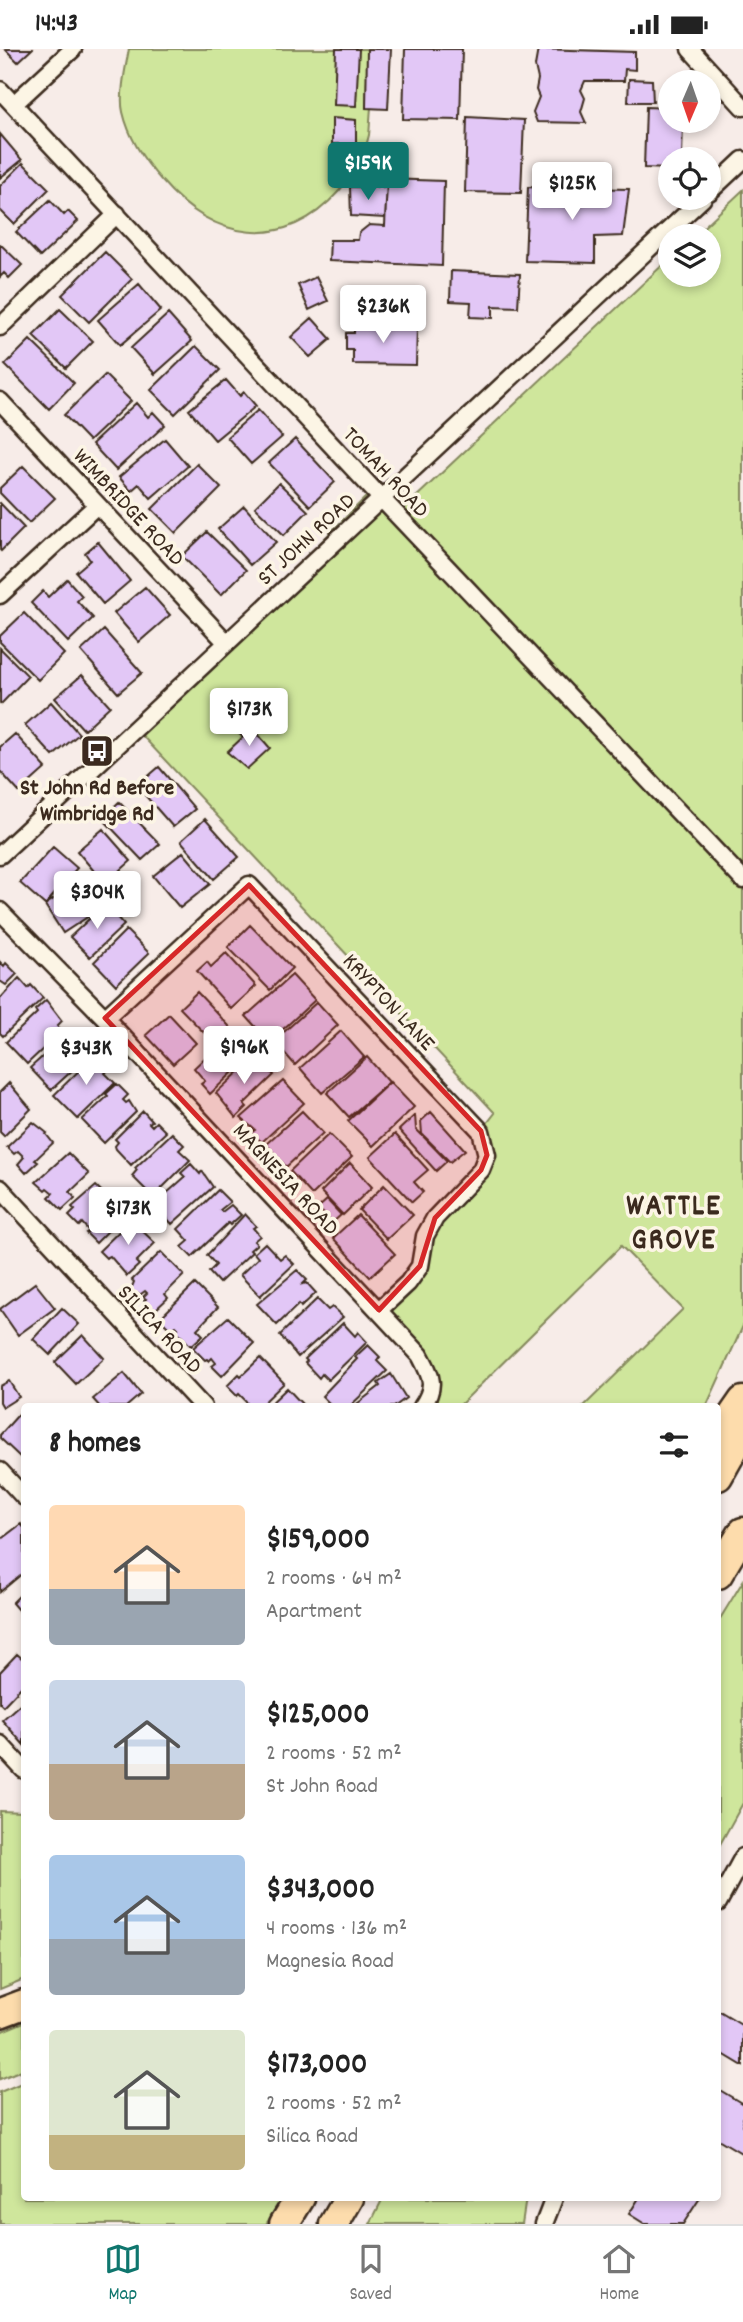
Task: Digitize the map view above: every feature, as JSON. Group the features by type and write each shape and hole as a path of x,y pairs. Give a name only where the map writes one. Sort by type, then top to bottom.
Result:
{"highway":[{"path":"721,1433 743,1401"},
{"path":"721,1471 743,1432"},
{"path":"721,1569 743,1532"},
{"path":"0,2013 21,2005"},
{"path":"284,2224 298,2201"},
{"path":"334,2224 347,2201"},
{"path":"349,2224 360,2201"}],"street":[{"path":"14,104 73,49"},
{"path":"690,49 743,107"},
{"name":"TOMAH ROAD","path":"0,90 743,880"},
{"path":"721,181 743,160"},
{"name":"ST JOHN ROAD","path":"0,855 690,210"},
{"path":"0,327 117,214"},
{"name":"WIMBRIDGE ROAD","path":"0,401 227,643"},
{"path":"0,595 97,505"},
{"name":"KRYPTON LANE","path":"105,1018 249,885 481,1131 487,1156 481,1170 435,1218 425,1236 421,1266 408,1283 379,1310"},
{"name":"MAGNESIA ROAD","path":"0,911 105,1018 420,1355 432,1377 426,1402"},
{"name":"SILICA ROAD","path":"0,1188 200,1403"},
{"path":"0,1471 21,1494"},
{"path":"0,1744 21,1767"},
{"path":"721,1897 743,1857"},
{"path":"544,2224 553,2201"}],"highlighted area":[{"path":"249,885 481,1131 487,1155 481,1170 435,1218 420,1266 379,1310 105,1018"}],"green space":[{"path":"129,49 366,49 366,107 371,108 369,135 361,157 339,191 318,211 296,224 273,231 249,232 226,227 204,217 182,201 162,181 133,140 123,112 122,98"},
{"path":"743,190 743,1326 708,1403 587,1403 683,1309 621,1246 462,1403 423,1403 432,1377 379,1310 408,1283 425,1236 481,1170 481,1131 495,1113 135,728 373,490 397,515 658,269 658,287 721,287 721,224 707,224"},
{"path":"743,1581 743,1803 721,1843 721,1617"},
{"path":"0,1811 21,1812 21,1980 0,1989"},
{"path":"21,2023 21,2070 0,2079 0,2032"},
{"path":"21,2083 21,2201 281,2201 266,2224 0,2224 0,2092"},
{"path":"382,2201 526,2201 522,2224 370,2224"}],"building":[{"path":"5,49 32,49 18,62"},
{"path":"336,49 359,49 356,106 334,105"},
{"path":"367,49 391,49 388,109 366,108"},
{"path":"405,49 462,49 460,120 403,119"},
{"path":"538,49 635,52 635,70 625,69 624,81 585,81 581,90 585,98 581,112 586,123 537,122 533,112 539,97 535,66"},
{"path":"629,79 652,80 653,102 628,102"},
{"path":"646,107 658,108 658,133 683,133 682,147 658,147 658,169 644,168"},
{"path":"467,117 524,120 521,193 465,192"},
{"path":"332,118 356,120 356,144 332,144"},
{"path":"0,134 22,160 0,178"},
{"path":"23,163 49,189 14,224 0,210 0,186"},
{"path":"387,179 444,181 442,266 329,261 330,240 358,240 359,233 369,225 385,226"},
{"path":"350,187 387,187 385,218 351,216"},
{"path":"528,187 629,189 623,236 595,237 595,263 525,261"},
{"path":"50,200 64,215 68,211 78,221 40,257 16,232"},
{"path":"0,244 22,265 9,278 4,273 0,277"},
{"path":"105,252 132,279 89,322 62,295"},
{"path":"451,271 520,274 518,307 493,306 493,318 470,317 471,302 450,301"},
{"path":"316,277 328,301 309,310 298,285"},
{"path":"139,284 161,310 120,345 98,320"},
{"path":"60,309 93,341 66,368 33,336"},
{"path":"168,314 192,341 155,374 131,348"},
{"path":"312,318 331,339 310,357 291,337"},
{"path":"354,325 417,326 416,365 353,364 353,350 346,350 346,333 354,333"},
{"path":"30,340 74,383 49,409 5,365"},
{"path":"196,346 220,370 175,414 151,390"},
{"path":"105,375 131,401 89,441 64,415"},
{"path":"226,380 240,396 244,392 256,406 215,440 189,410"},
{"path":"136,403 148,417 153,412 165,425 116,470 92,444"},
{"path":"258,410 282,437 251,464 227,437"},
{"path":"165,439 188,466 151,498 139,484 131,491 119,477"},
{"path":"295,439 335,482 310,506 269,463"},
{"path":"197,464 221,488 176,533 152,509"},
{"path":"23,466 55,498 29,523 0,493 0,488"},
{"path":"279,483 308,511 284,535 255,507"},
{"path":"0,503 24,528 1,551 0,550"},
{"path":"244,506 276,542 250,565 218,529"},
{"path":"207,532 246,570 221,595 182,556"},
{"path":"98,542 130,581 103,604 76,572 90,560 85,553"},
{"path":"67,579 82,596 77,601 93,618 68,642 31,603 43,591 48,597"},
{"path":"145,587 170,615 139,642 114,613"},
{"path":"24,613 64,654 38,680 0,642 0,636"},
{"path":"104,630 142,673 118,693 81,651"},
{"path":"0,648 28,676 1,704 0,703"},
{"path":"82,675 110,706 84,730 55,698"},
{"path":"51,702 79,734 53,756 25,725"},
{"path":"249,724 270,748 247,769 227,752 243,737 238,733"},
{"path":"15,734 46,768 19,792 0,771 0,747"},
{"path":"159,767 195,809 173,827 137,786"},
{"path":"119,802 160,844 142,860 102,818"},
{"path":"205,819 239,857 214,879 181,841"},
{"path":"103,829 131,861 105,884 77,851"},
{"path":"53,847 77,868 45,905 20,883"},
{"path":"183,852 210,884 180,908 153,876"},
{"path":"76,884 95,912 63,933 45,905"},
{"path":"105,904 124,925 90,957 70,937"},
{"path":"250,925 292,968 270,990 228,947"},
{"path":"126,930 149,953 116,985 94,962"},
{"path":"226,953 256,986 231,1009 197,971 207,962 211,967"},
{"path":"0,962 4,966 6,963 17,974 6,985 0,981"},
{"path":"292,975 315,1000 269,1042 246,1016"},
{"path":"19,978 28,988 31,985 43,998 3,1036 0,1033 0,999"},
{"path":"197,992 230,1027 214,1043 180,1008"},
{"path":"46,1000 62,1021 57,1026 62,1031 27,1064 6,1042 37,1013 35,1010"},
{"path":"317,1002 338,1025 295,1065 274,1041"},
{"path":"169,1014 196,1043 173,1064 146,1035"},
{"path":"71,1031 90,1059 79,1069 76,1067 51,1090 30,1068"},
{"path":"341,1031 364,1057 322,1093 300,1068"},
{"path":"232,1032 248,1047 244,1051 249,1057 210,1094 201,1084 205,1081 194,1068"},
{"path":"96,1054 106,1063 104,1066 108,1070 105,1073 115,1083 78,1119 54,1095"},
{"path":"256,1056 274,1075 244,1104 247,1107 236,1118 216,1093"},
{"path":"367,1057 389,1082 349,1117 327,1093"},
{"path":"283,1081 304,1103 262,1142 251,1133 255,1130 241,1118"},
{"path":"390,1082 414,1107 373,1146 348,1121"},
{"path":"9,1083 31,1109 4,1136 0,1132 0,1092"},
{"path":"117,1084 128,1095 123,1100 126,1103 129,1101 136,1112 104,1143 82,1120"},
{"path":"143,1111 152,1121 149,1123 152,1126 156,1122 166,1132 131,1165 116,1149 118,1142 115,1139"},
{"path":"302,1111 323,1133 286,1167 266,1144"},
{"path":"431,1112 465,1150 450,1162 422,1134 421,1121"},
{"path":"415,1115 416,1129 447,1161 436,1171 399,1130"},
{"path":"33,1122 47,1133 53,1143 26,1173 18,1164 24,1157 18,1151 14,1154 7,1147"},
{"path":"172,1133 184,1145 179,1150 190,1160 153,1197 132,1176 137,1170 135,1168"},
{"path":"329,1134 352,1157 312,1195 290,1171"},
{"path":"395,1134 428,1170 414,1182 423,1192 412,1202 370,1157"},
{"path":"68,1153 89,1174 70,1192 75,1198 62,1210 49,1197 53,1193 36,1182"},
{"path":"350,1163 372,1187 343,1215 321,1192"},
{"path":"191,1164 200,1174 202,1171 213,1187 172,1224 156,1206 159,1204 157,1202 185,1177 181,1173"},
{"path":"384,1185 413,1215 387,1239 359,1210"},
{"path":"96,1186 120,1209 104,1224 109,1230 96,1243 86,1233 89,1231 82,1223 79,1226 69,1216 75,1210 72,1207"},
{"path":"218,1190 230,1202 220,1210 222,1212 231,1205 241,1215 230,1225 228,1223 192,1257 182,1247 189,1241 178,1229"},
{"path":"327,1200 341,1215 332,1223 318,1208"},
{"path":"245,1214 256,1226 253,1228 260,1236 254,1241 257,1244 219,1283 209,1272 216,1265 207,1255"},
{"path":"358,1215 395,1254 370,1277 333,1238"},
{"path":"131,1220 155,1243 136,1262 139,1265 127,1276 110,1256 106,1258 99,1251"},
{"path":"265,1243 280,1259 285,1255 294,1264 260,1296 240,1275 258,1258 254,1253"},
{"path":"161,1252 184,1275 165,1294 168,1298 154,1311 144,1301 146,1299 143,1297 147,1293 145,1291 135,1294 131,1289 134,1282 132,1280"},
{"path":"297,1270 307,1280 303,1284 307,1283 316,1293 301,1307 299,1304 277,1325 257,1304"},
{"path":"35,1283 55,1308 18,1335 0,1309"},
{"path":"195,1284 218,1307 197,1329 203,1335 191,1346 175,1330 178,1328 176,1326 171,1330 161,1320"},
{"path":"317,1299 328,1310 332,1307 343,1317 298,1357 280,1335"},
{"path":"62,1308 79,1324 50,1355 33,1339"},
{"path":"228,1317 254,1343 222,1376 212,1366 216,1363 212,1358 205,1360 193,1348"},
{"path":"343,1323 355,1336 358,1332 367,1342 328,1380 322,1374 319,1378 305,1363 305,1359"},
{"path":"83,1335 104,1358 76,1384 55,1362"},
{"path":"368,1345 380,1357 377,1361 387,1371 353,1403 329,1403 322,1396 357,1359 355,1357"},
{"path":"260,1358 284,1383 263,1403 247,1403 227,1386 239,1374 241,1376"},
{"path":"124,1373 141,1394 131,1403 96,1403 93,1399"},
{"path":"391,1374 406,1398 399,1403 358,1403 380,1386 378,1383"},
{"path":"9,1381 19,1397 3,1407 0,1402 0,1386"},
{"path":"287,1388 301,1403 271,1403"},
{"path":"18,1415 21,1418 21,1458 0,1438"},
{"path":"21,1524 21,1574 0,1592 0,1540"},
{"path":"21,1594 21,1614 12,1603"},
{"path":"17,1654 21,1657 21,1687 3,1706 0,1703 0,1672"},
{"path":"20,1704 21,1742 2,1720"},
{"path":"721,2013 743,2026 743,2066 721,2053"},
{"path":"721,2091 743,2104 743,2154 721,2141"},
{"path":"637,2201 698,2201 683,2224 645,2224 629,2214"}],"place":[{"name":"St John Rd Before Wimbridge Rd","path":"97,751"}],"district":[{"name":"WATTLE GROVE","path":"674,1222"}]}
